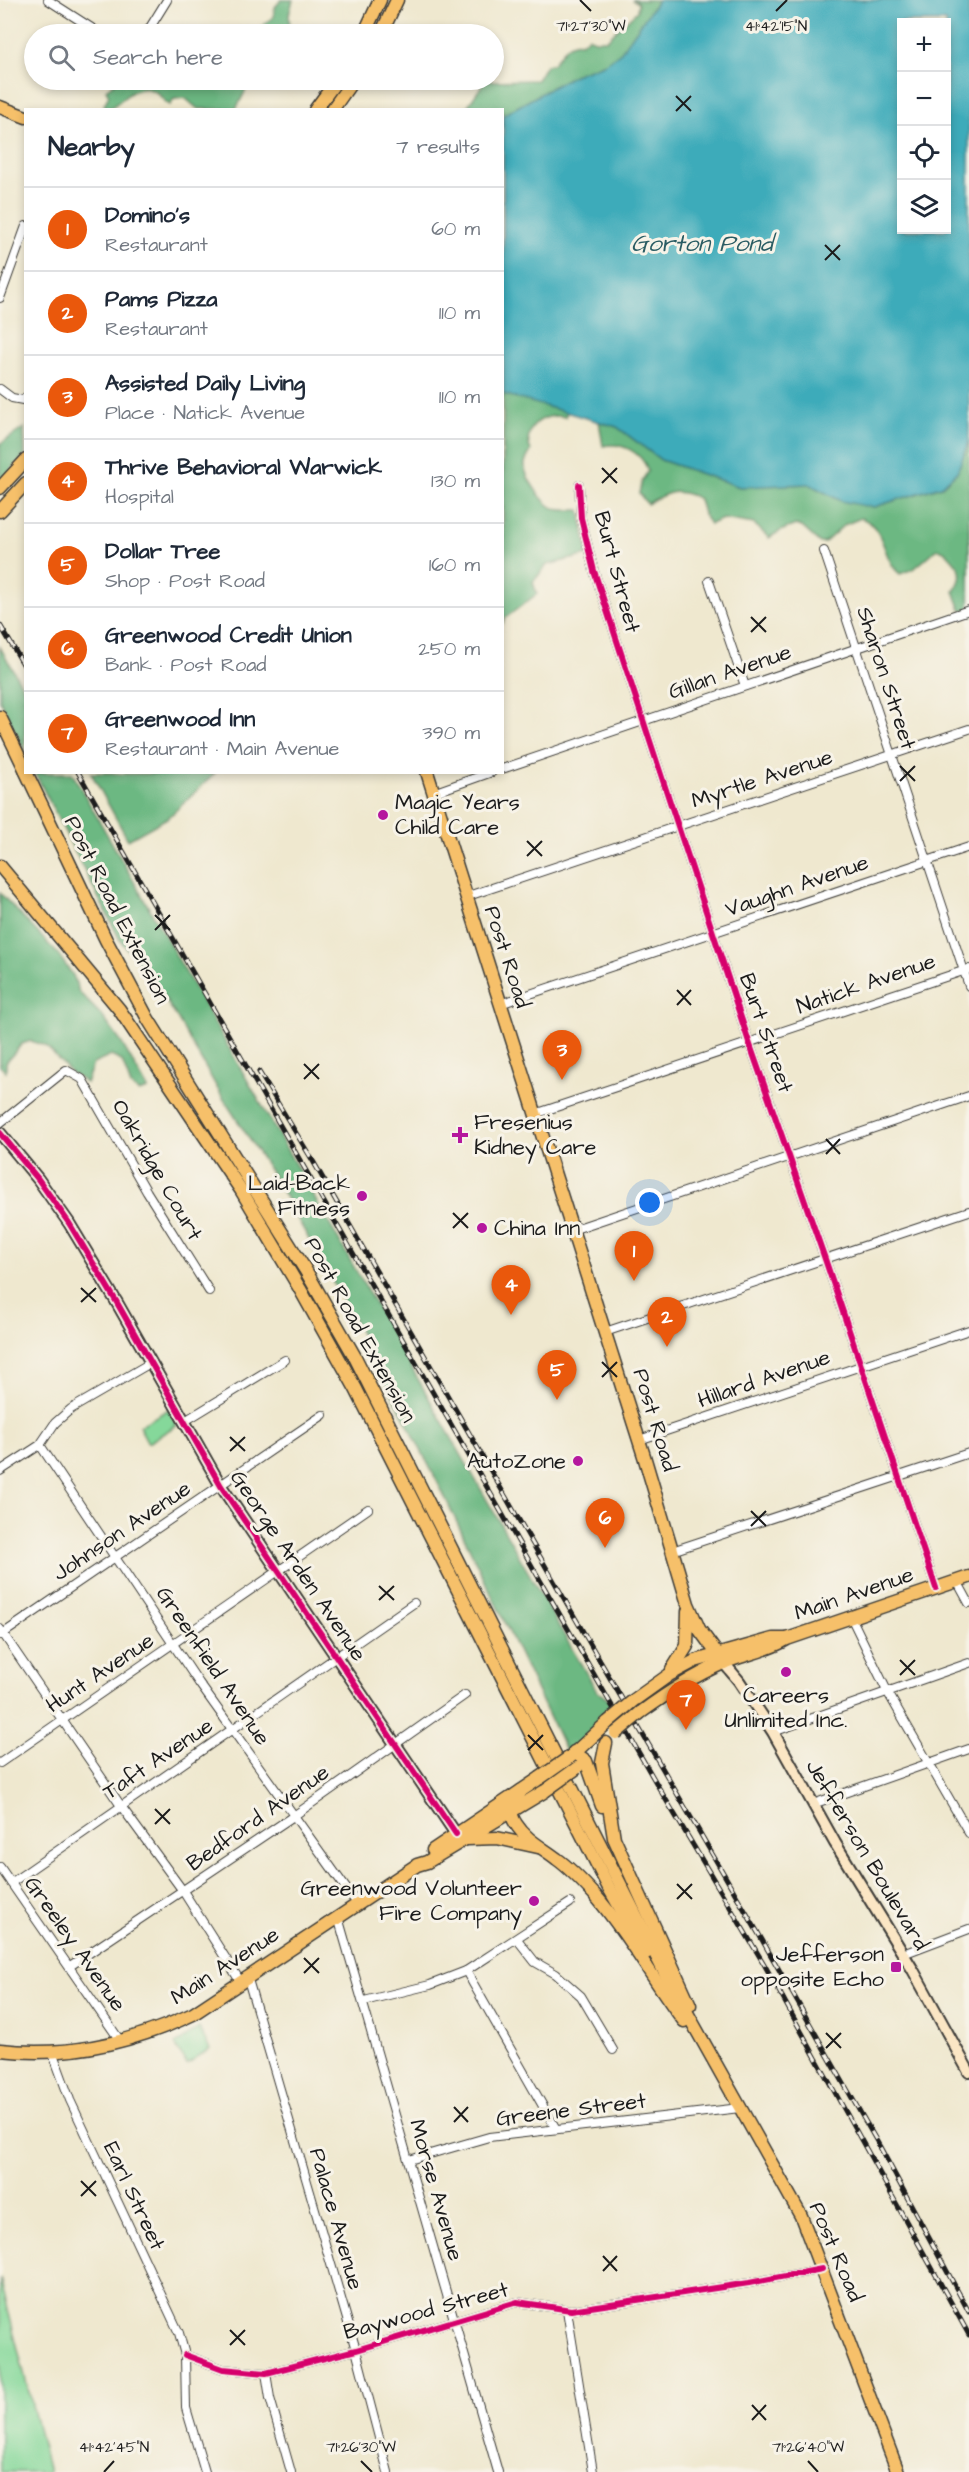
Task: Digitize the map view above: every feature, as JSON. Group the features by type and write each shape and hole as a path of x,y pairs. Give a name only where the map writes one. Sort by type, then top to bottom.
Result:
{"main road":[{"path":"369,24 380,0"},
{"path":"386,24 397,0"},
{"path":"316,107 329,90"},
{"path":"333,108 346,90"},
{"path":"0,107 24,116"},
{"path":"0,488 24,462"},
{"path":"0,511 24,485"},
{"name":"Post Road Extension","path":"0,717 24,768"},
{"name":"Post Road Extension","path":"27,774 105,940 148,1019 306,1271 355,1357 568,1795"},
{"name":"Post Road","path":"428,774 639,1440 688,1604 699,1629 720,1658"},
{"name":"Post Road Extension","path":"0,866 119,1009 259,1220 356,1389 568,1795"},
{"name":"Main Avenue","path":"461,1836 511,1812 545,1791 581,1765 640,1713 720,1658 773,1638 787,1639 963,1579"},
{"path":"669,1675 687,1646 688,1604"},
{"name":"Main Avenue","path":"0,2050 81,2050 121,2042 168,2026 193,2014 417,1865 427,1862 572,1754 634,1700 669,1675 695,1661 720,1658"},
{"path":"606,1743 602,1763 614,1838"},
{"path":"572,1754 581,1765 712,2058"},
{"path":"521,1791 511,1804 511,1812 516,1825 538,1847 572,1871 609,1913 660,1988 712,2058"},
{"name":"Post Road","path":"568,1795 609,1888 645,1952 712,2058 801,2216 898,2472"},
{"path":"461,1836 497,1838 538,1847"}],"street":[{"path":"48,0 85,24"},
{"path":"152,24 167,0"},
{"path":"0,298 24,232"},
{"path":"0,389 12,398 24,398"},
{"name":"Burt Street","path":"579,485 581,518 594,571 749,1042 936,1588"},
{"name":"Sharon Street","path":"824,551 927,861 966,970 969,986"},
{"path":"709,581 745,686"},
{"name":"Gillan Avenue","path":"504,768 969,610"},
{"name":"Myrtle Avenue","path":"465,897 969,729"},
{"path":"433,793 486,774"},
{"name":"Vaughn Avenue","path":"500,1004 969,847"},
{"name":"Natick Avenue","path":"535,1114 966,970"},
{"name":"Oakridge Court","path":"0,1123 66,1070 82,1078 147,1192 209,1291"},
{"path":"572,1230 969,1096"},
{"name":"George Arden Avenue","path":"0,1134 38,1179 69,1223 152,1362 221,1486 461,1836"},
{"path":"605,1332 969,1211"},
{"name":"Hillard Avenue","path":"639,1440 969,1330"},
{"path":"184,1421 285,1360"},
{"path":"0,1471 40,1445 55,1423 71,1408 152,1362"},
{"name":"Johnson Avenue","path":"1,1633 323,1415"},
{"name":"Greenfield Avenue","path":"40,1445 200,1683 358,1905"},
{"path":"672,1551 969,1453"},
{"name":"Hunt Avenue","path":"0,1763 368,1509"},
{"path":"963,1579 969,1603"},
{"name":"Taft Avenue","path":"11,1883 414,1603"},
{"path":"851,1617 887,1691 969,1833"},
{"name":"Palace Avenue","path":"1,1633 244,1978 356,2350 388,2472"},
{"name":"Jefferson Boulevard","path":"720,1658 739,1681 773,1732 969,2072"},
{"path":"773,1732 969,1663"},
{"name":"Bedford Avenue","path":"70,1966 295,1815 465,1695"},
{"path":"813,1804 969,1749"},
{"name":"Greeley Avenue","path":"0,1867 121,2042"},
{"path":"364,2001 430,1985 466,1971 570,1904"},
{"name":"Morse Avenue","path":"338,1917 498,2472"},
{"path":"903,1954 969,1929"},
{"path":"517,1939 535,1962 556,1974 581,1996 613,2050"},
{"path":"466,1971 556,2128"},
{"name":"Earl Street","path":"52,2051 70,2100 179,2333 185,2355 184,2399 205,2472"},
{"name":"Greene Street","path":"409,2160 489,2137 740,2108"},
{"name":"Baywood Street","path":"185,2355 215,2367 266,2373 356,2350 517,2302 567,2310 822,2269"},
{"path":"567,2310 593,2472"},
{"path":"266,2373 268,2390 291,2472"}],"green space":[{"path":"281,0 293,0 289,14 290,24 265,24 273,17 275,7"},
{"path":"632,0 658,0 621,52 606,63 574,75 504,114 504,108 466,108 479,90 504,90 504,81 537,80 546,65 553,64 572,44 581,43 588,37 595,40 606,40 637,11 638,3"},
{"path":"106,90 137,90 110,108 104,105 109,95"},
{"path":"150,90 246,90 237,108 197,108 185,98 174,99 170,105"},
{"path":"504,394 567,412 565,417 542,419 532,429 529,435 531,451 525,469 536,490 551,507 562,510 580,510 588,555 547,565 533,582 537,594 504,619"},
{"path":"599,421 617,427 661,460 740,487 809,484 841,501 874,507 942,486 957,472 969,442 969,610 961,610 954,591 961,575 957,565 945,552 941,549 937,550 909,571 900,574 890,561 880,536 869,522 861,518 844,525 824,543 820,543 802,527 796,525 769,538 754,524 723,519 710,524 703,514 699,499 685,493 667,494 647,504 639,493 648,471 645,464 636,454 624,447 603,446"},
{"path":"24,428 24,456 0,482 0,444"},
{"path":"0,647 24,689 24,750 0,700"},
{"path":"36,774 73,774 571,1647 597,1691 614,1704 607,1719 567,1754 443,1493 355,1322 277,1182 223,1098 174,1013 151,977 120,940"},
{"path":"92,774 214,774 169,817 128,840"},
{"path":"0,893 57,953 73,975 79,992 102,1016 121,1042 148,1089 139,1092 131,1086 122,1061 111,1056 93,1064 86,1083 70,1072 46,1046 31,1041 22,1044 6,1062 6,1072 0,1066"},
{"path":"169,1409 177,1425 148,1443 139,1426"},
{"path":"199,2028 210,2049 187,2065 175,2045"},
{"path":"0,2278 49,2472 0,2472"}],"water":[{"name":"Gorton Pond","path":"658,0 969,0 969,442 957,472 941,486 874,507 841,501 809,484 740,487 661,460 617,427 504,394 504,114 574,75 606,63 621,52"}],"railway":[{"path":"0,625 24,666"},
{"path":"79,774 659,1788 764,1964 969,2335"},
{"path":"259,1072 313,1161 761,1938 880,2147 969,2312"}],"cycle path":[{"path":"579,485 581,518 594,571 749,1042 936,1588"},
{"path":"0,1133 38,1179 69,1223 221,1486 456,1834"},
{"path":"185,2355 223,2369 266,2373 356,2350 517,2302 571,2310 749,2283 822,2269"}],"place":[{"name":"Magic Years Child Care","path":"383,815"},
{"name":"Assisted Daily Living","path":"562,1080"},
{"name":"Fresenius Kidney Care","path":"460,1135"},
{"name":"Laid-Back Fitness","path":"362,1196"},
{"name":"China Inn","path":"482,1228"},
{"name":"Domino's","path":"634,1281"},
{"name":"Thrive Behavioral Warwick","path":"511,1315"},
{"name":"Pams Pizza","path":"667,1347"},
{"name":"Dollar Tree","path":"557,1400"},
{"name":"AutoZone","path":"578,1461"},
{"name":"Greenwood Credit Union","path":"605,1548"},
{"name":"Careers Unlimited Inc.","path":"786,1672"},
{"name":"Greenwood Inn","path":"686,1730"},
{"name":"Greenwood Volunteer Fire Company","path":"534,1901"},
{"name":"Jefferson opposite Echo","path":"896,1967"}]}
